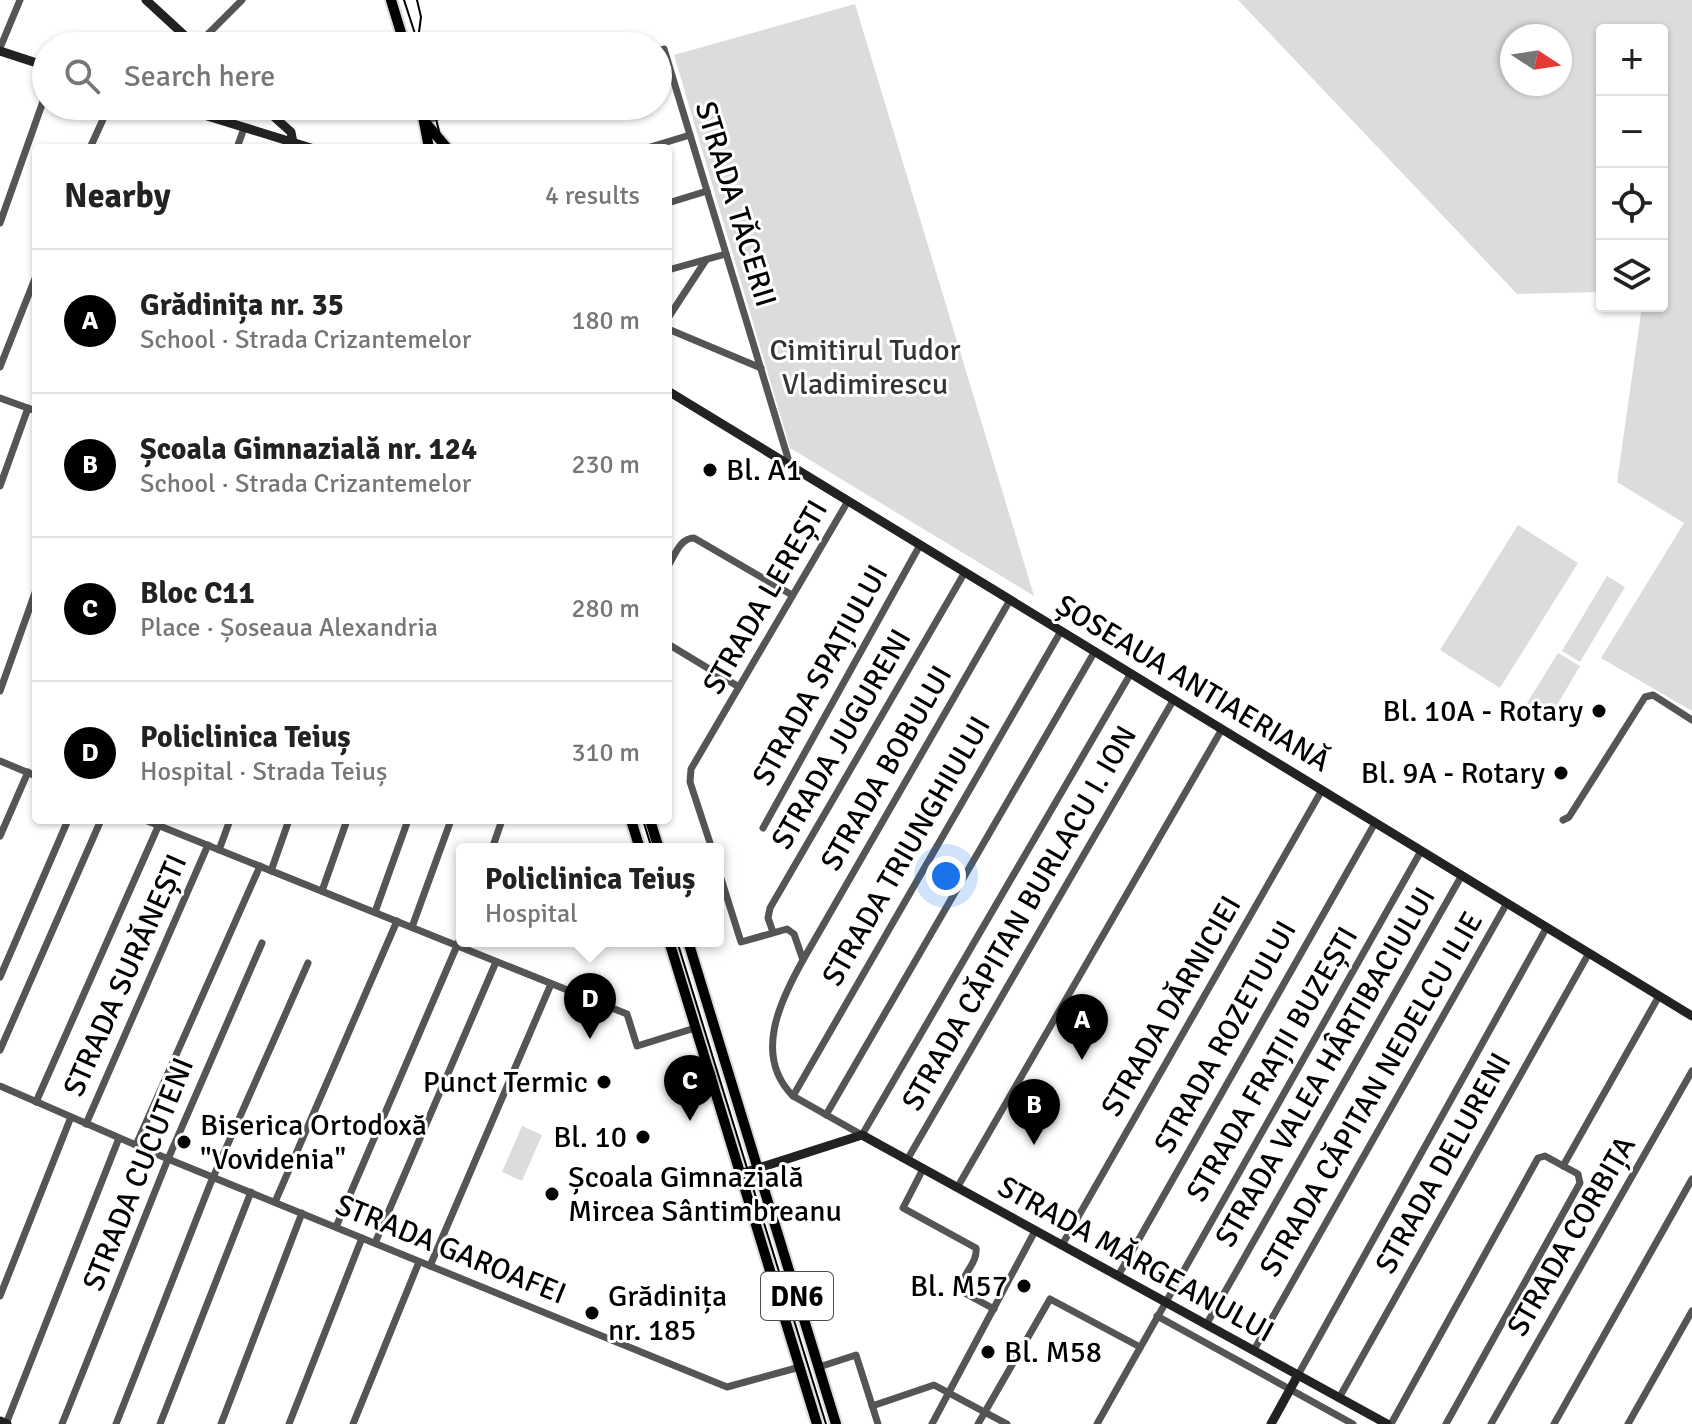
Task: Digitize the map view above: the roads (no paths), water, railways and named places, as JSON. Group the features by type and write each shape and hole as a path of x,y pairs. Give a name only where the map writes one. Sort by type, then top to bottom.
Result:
{"main road":[{"path":"391,0 401,32"},
{"path":"154,2 183,32"},
{"path":"0,50 32,61"},
{"path":"219,120 289,144"},
{"path":"278,120 291,132 292,144"},
{"path":"424,121 428,144"},
{"path":"424,121 444,144"},
{"name":"ȘOSEAUA ANTIAERIANĂ","path":"672,393 1692,1016"},
{"name":"DN6","path":"671,947 817,1424"},
{"name":"DN6","path":"690,947 836,1424"},
{"path":"740,1174 862,1135"},
{"name":"STRADA MĂRGEANULUI","path":"862,1135 1389,1424"},
{"path":"1271,1424 1298,1375"},
{"path":"0,1421 7,1424"}],"street":[{"path":"0,50 20,0"},
{"path":"210,32 242,0"},
{"name":"STRADA TĂCERII","path":"672,82 790,465"},
{"path":"0,223 36,120"},
{"path":"92,144 103,120"},
{"path":"238,144 244,128"},
{"path":"660,144 690,135"},
{"path":"672,202 707,191"},
{"path":"672,269 726,254"},
{"path":"672,312 706,260"},
{"path":"0,367 32,286"},
{"path":"672,331 761,368"},
{"path":"0,398 32,410 0,486"},
{"name":"STRADA LEREȘTI","path":"709,843 689,775 848,501"},
{"path":"672,559 686,538 694,538 792,595"},
{"name":"STRADA SPAȚIULUI","path":"763,828 920,545"},
{"name":"STRADA JUGURENI","path":"773,932 768,918 770,908 965,572"},
{"name":"STRADA BOBULUI","path":"803,960 1010,600"},
{"path":"0,691 32,601"},
{"name":"STRADA TRIUNGHIULUI","path":"793,1096 1061,631"},
{"path":"672,646 739,687"},
{"path":"826,1115 1095,651"},
{"path":"862,1135 1131,673"},
{"path":"1563,820 1569,817 1645,697 1653,695 1692,720"},
{"name":"STRADA CĂPITAN BURLACU I. ION","path":"907,1160 1174,699"},
{"path":"957,1188 1222,729"},
{"path":"0,761 32,774 0,836"},
{"name":"STRADA DĂRNICIEI","path":"1062,1245 1322,790"},
{"name":"STRADA ROZETULUI","path":"1118,1276 1375,823"},
{"path":"0,977 66,824"},
{"path":"0,1050 99,824"},
{"path":"36,1102 160,824"},
{"path":"162,824 456,946"},
{"path":"219,850 229,824"},
{"path":"271,871 288,824"},
{"path":"322,891 346,824"},
{"path":"375,912 407,824"},
{"path":"412,927 450,824"},
{"path":"494,843 501,824"},
{"name":"STRADA SURĂNEȘTI","path":"86,1124 208,845"},
{"name":"STRADA FRAȚII BUZEȘTI","path":"1097,1424 1421,851"},
{"path":"136,1145 260,866"},
{"name":"STRADA VALEA HÂRTIBACIULUI","path":"1206,1325 1462,875"},
{"path":"724,888 741,942 791,930 803,960 782,1002 773,1035 775,1066 793,1096"},
{"name":"STRADA CĂPITAN NEDELCU ILIE","path":"1254,1350 1507,903"},
{"path":"275,1202 397,921"},
{"path":"1298,1375 1547,927"},
{"name":"STRADA CUCUTENI","path":"62,1424 168,1159 262,943"},
{"path":"336,1227 457,947"},
{"path":"459,947 627,1014 637,1046 695,1028"},
{"name":"STRADA DELURENI","path":"1339,1398 1589,953"},
{"path":"375,1243 496,962"},
{"path":"116,1424 214,1177 308,963"},
{"path":"430,1266 551,984"},
{"path":"1563,1166 1659,996"},
{"name":"STRADA CORBIȚA","path":"1491,1424 1692,1071"},
{"path":"0,1097 2,1087"},
{"name":"STRADA GAROAFEI","path":"2,1087 168,1159 727,1387 800,1367"},
{"name":"STRADA MĂRGEANULUI","path":"793,1096 862,1135"},
{"path":"0,1296 71,1117"},
{"path":"7,1424 119,1138"},
{"path":"1389,1424 1538,1158 1545,1156 1580,1176 1580,1183 1446,1424"},
{"path":"923,1169 903,1208 976,1248 977,1255 961,1284 961,1291 994,1309"},
{"path":"1554,1424 1692,1179"},
{"path":"160,1424 251,1192"},
{"path":"221,1424 302,1213"},
{"path":"932,1424 1035,1231"},
{"path":"289,1424 362,1238"},
{"path":"353,1424 419,1262"},
{"path":"978,1424 1050,1299 1140,1347"},
{"path":"1628,1424 1692,1311"},
{"name":"STRADA MĂRGEANULUI","path":"1157,1316 1353,1424"},
{"path":"819,1367 856,1355 878,1424"},
{"path":"872,1406 928,1386 940,1387 1007,1424"}],"tram line":[{"path":"404,0 414,32"},
{"path":"417,0 421,17 419,32"},
{"path":"436,120 442,144"},
{"path":"644,824 650,843"},
{"path":"679,947 826,1424"}],"place":[{"name":"Bl. A1","path":"710,470"},
{"name":"Bl. 10A - Rotary","path":"1599,711"},
{"name":"Bl. 9A - Rotary","path":"1561,773"},
{"name":"Policlinica Teiuș","path":"590,1039"},
{"name":"Grădinița nr. 35","path":"1082,1060"},
{"name":"Punct Termic","path":"604,1082"},
{"name":"Bloc C11","path":"690,1121"},
{"name":"Bl. 10","path":"643,1137"},
{"name":"Biserica Ortodoxă \"Vovidenia\"","path":"184,1142"},
{"name":"Școala Gimnazială nr. 124","path":"1034,1145"},
{"name":"Școala Gimnazială Mircea Sântimbreanu","path":"552,1194"},
{"name":"Bl. M57","path":"1024,1286"},
{"name":"Grădinița nr. 185","path":"592,1313"},
{"name":"Bl. M58","path":"988,1352"}],"park label":[{"name":"Cimitirul Tudor Vladimirescu","path":"865,367"}]}
